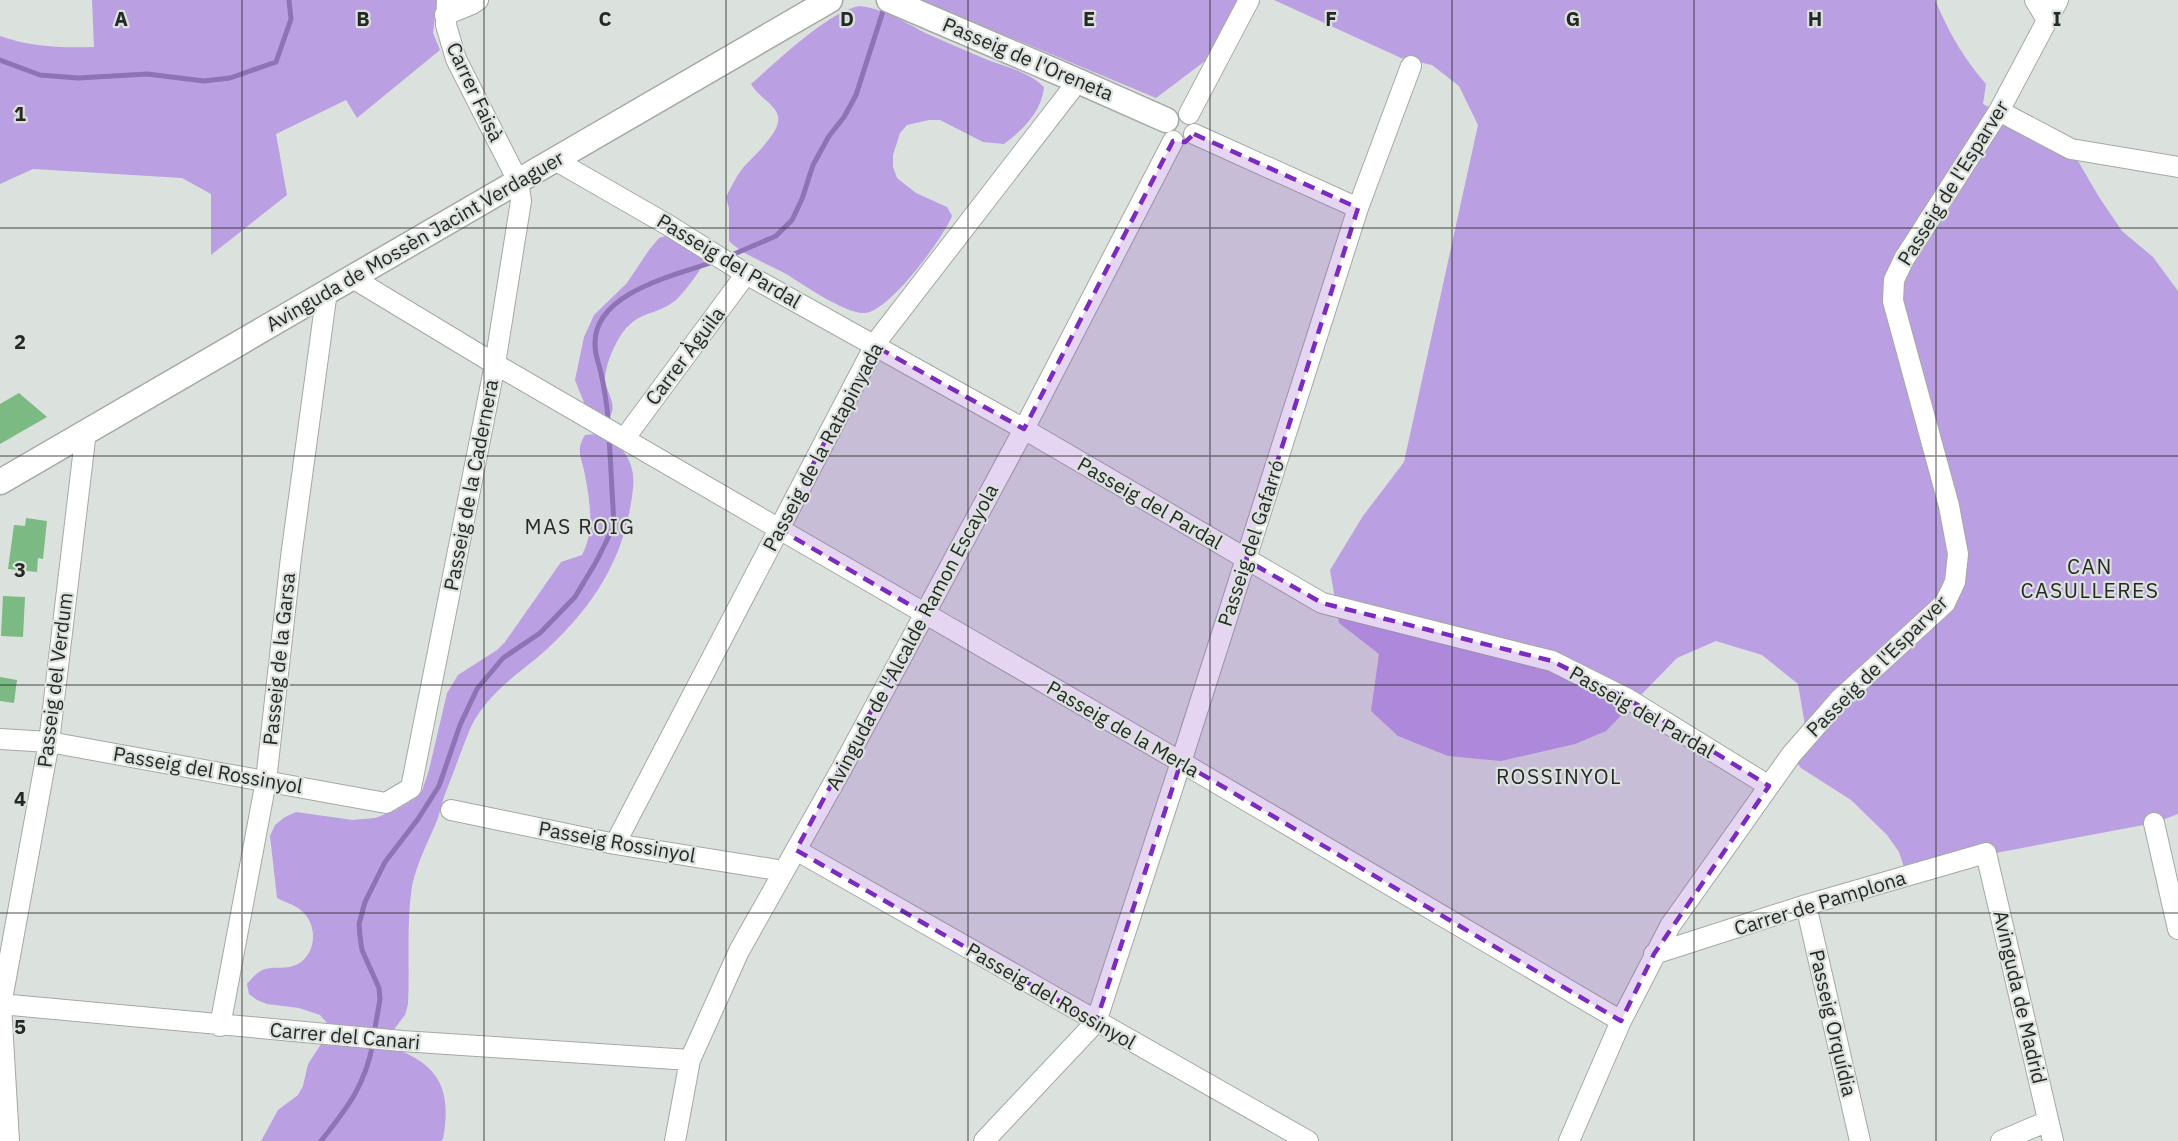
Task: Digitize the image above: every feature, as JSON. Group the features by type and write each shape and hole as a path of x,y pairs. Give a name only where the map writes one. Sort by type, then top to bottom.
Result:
{"street":[{"path":"446,8 472,4 478,0"},
{"name":"Avinguda de Mossèn Jacint Verdaguer","path":"0,482 830,0"},
{"name":"Avinguda de l'Alcalde Ramon Escayola","path":"675,1141 690,1060 739,951 842,768 1024,429 1176,125 1249,0"},
{"path":"2035,0 2047,20"},
{"name":"Passeig de l'Esparver","path":"1569,1141 1620,1021 1670,926 1791,755 1839,700 1945,603 1955,582 1958,554 1949,506 1893,301 1894,280 1904,259 1999,111 2058,0"},
{"name":"Passeig de l'Oreneta","path":"890,1 1176,125"},
{"name":"Carrer Faisà","path":"446,8 450,42 456,59 518,181"},
{"name":"Passeig del Gafarró","path":"1096,1022 1358,207 1411,66"},
{"name":"Passeig de la Ratapinyada","path":"615,844 875,346 1078,81"},
{"path":"1999,111 2071,149 2178,167"},
{"path":"1176,125 1195,125 1194,134 1358,207"},
{"name":"Passeig del Pardal","path":"555,160 668,225 746,274 1024,429 1322,603 1552,661 1628,699 1769,786"},
{"name":"Passeig de la Cadernera","path":"411,788 495,364 520,211 518,181"},
{"name":"Carrer Àguila","path":"624,438 746,274"},
{"name":"Passeig de la Merla","path":"351,277 495,364 1181,762 1620,1021"},
{"name":"Passeig de la Garsa","path":"220,1026 266,781 291,557 327,291"},
{"name":"Passeig del Verdum","path":"9,1141 1,1004 49,742 86,431"},
{"name":"Passeig del Rossinyol","path":"0,739 49,742 386,803 411,788"},
{"name":"Passeig Rossinyol","path":"451,810 615,844 784,871"},
{"path":"2154,823 2178,929"},
{"name":"Passeig del Rossinyol","path":"796,850 1308,1141"},
{"name":"Carrer de Pamplona","path":"1654,954 1806,905 1986,853"},
{"name":"Avinguda de Madrid","path":"1986,853 2053,1141"},
{"name":"Passeig Orquídia","path":"1806,905 1860,1141"},
{"name":"Carrer del Canari","path":"1,1004 402,1041 690,1060"},
{"path":"984,1141 1096,1022"},
{"path":"2001,1141 2048,1121"}],"highlighted area":[{"path":"1194,134 1358,208 1246,560 1322,603 1552,661 1628,699 1769,786 1654,954 1621,1021 1181,762 1096,1022 796,850 924,613 779,529 875,346 1024,429 1173,141 1185,142"}],"shaded area":[{"path":"92,0 437,0 433,33 440,50 357,118 346,100 276,134 287,195 211,255 211,194 182,178 33,169 0,184 0,36 46,46 94,47"},
{"path":"921,0 1237,0 1209,58 1156,98"},
{"path":"1274,0 1935,0 1957,44 1986,84 1983,104 2071,149 2122,231 2153,257 2178,291 2178,814 2154,823 1905,870 1899,852 1887,835 1851,800 1801,768 1791,755 1807,737 1798,684 1762,655 1716,641 1677,658 1606,731 1575,744 1501,761 1448,756 1398,736 1371,711 1379,654 1339,623 1330,570 1363,516 1404,462 1478,125 1459,86 1432,65 1401,58"},
{"path":"860,6 888,14 932,36 1023,73 1044,87 1040,104 1035,112 1018,133 1004,144 983,142 940,120 907,125 900,133 893,155 893,167 897,178 916,193 947,207 952,216 927,256 901,287 876,309 865,313 848,309 814,292 729,241 729,208 726,197 740,172 771,137 778,122 774,108 751,84 819,27 834,17"},
{"path":"670,236 704,257 704,263 676,300 633,322 619,338 610,358 605,378 613,408 612,413 609,418 603,418 585,405 575,380 584,337 594,315 627,283 649,250 659,238"},
{"path":"596,434 620,447 632,470 633,488 629,514 614,561 590,602 574,621 538,657 500,689 476,718 419,861 412,886 408,1004 405,1015 392,1032 398,1050 425,1065 440,1084 446,1109 443,1139 441,1141 261,1141 278,1110 298,1095 303,1086 308,1064 327,1035 328,1024 320,1015 299,1008 267,1004 249,994 247,984 258,973 265,969 298,964 305,959 312,944 312,928 305,914 277,898 270,836 275,825 296,812 353,820 375,818 396,810 422,791 447,693 458,675 497,650 505,642 561,562 582,555 589,536 590,506 580,446 585,435"}],"building":[{"path":"19,393 47,417 0,444 0,404"},
{"path":"26,518 47,521 43,559 38,558 37,572 8,569 14,525 25,526"},
{"path":"3,596 25,597 23,637 1,636"},
{"path":"0,677 17,680 14,703 0,701"}],"waterway":[{"path":"0,60 40,75 78,78 147,74 204,81 230,78 276,62 291,19 289,0"},
{"path":"727,257 776,236 792,220 802,199 813,165 856,95 885,5"},
{"path":"608,423 606,398 595,345 598,327 608,311 640,288 716,261"},
{"path":"374,1034 380,999 379,988 362,950 359,924 365,902 385,862 418,819 439,786 460,725 477,689 503,658 540,633 575,597 596,562 614,526 609,435"},
{"path":"321,1141 354,1096 365,1072 373,1043"}],"district":[{"name":"MAS ROIG","path":"580,527"},
{"name":"CAN CASULLERES","path":"2090,579"},
{"name":"ROSSINYOL","path":"1559,777"}]}
